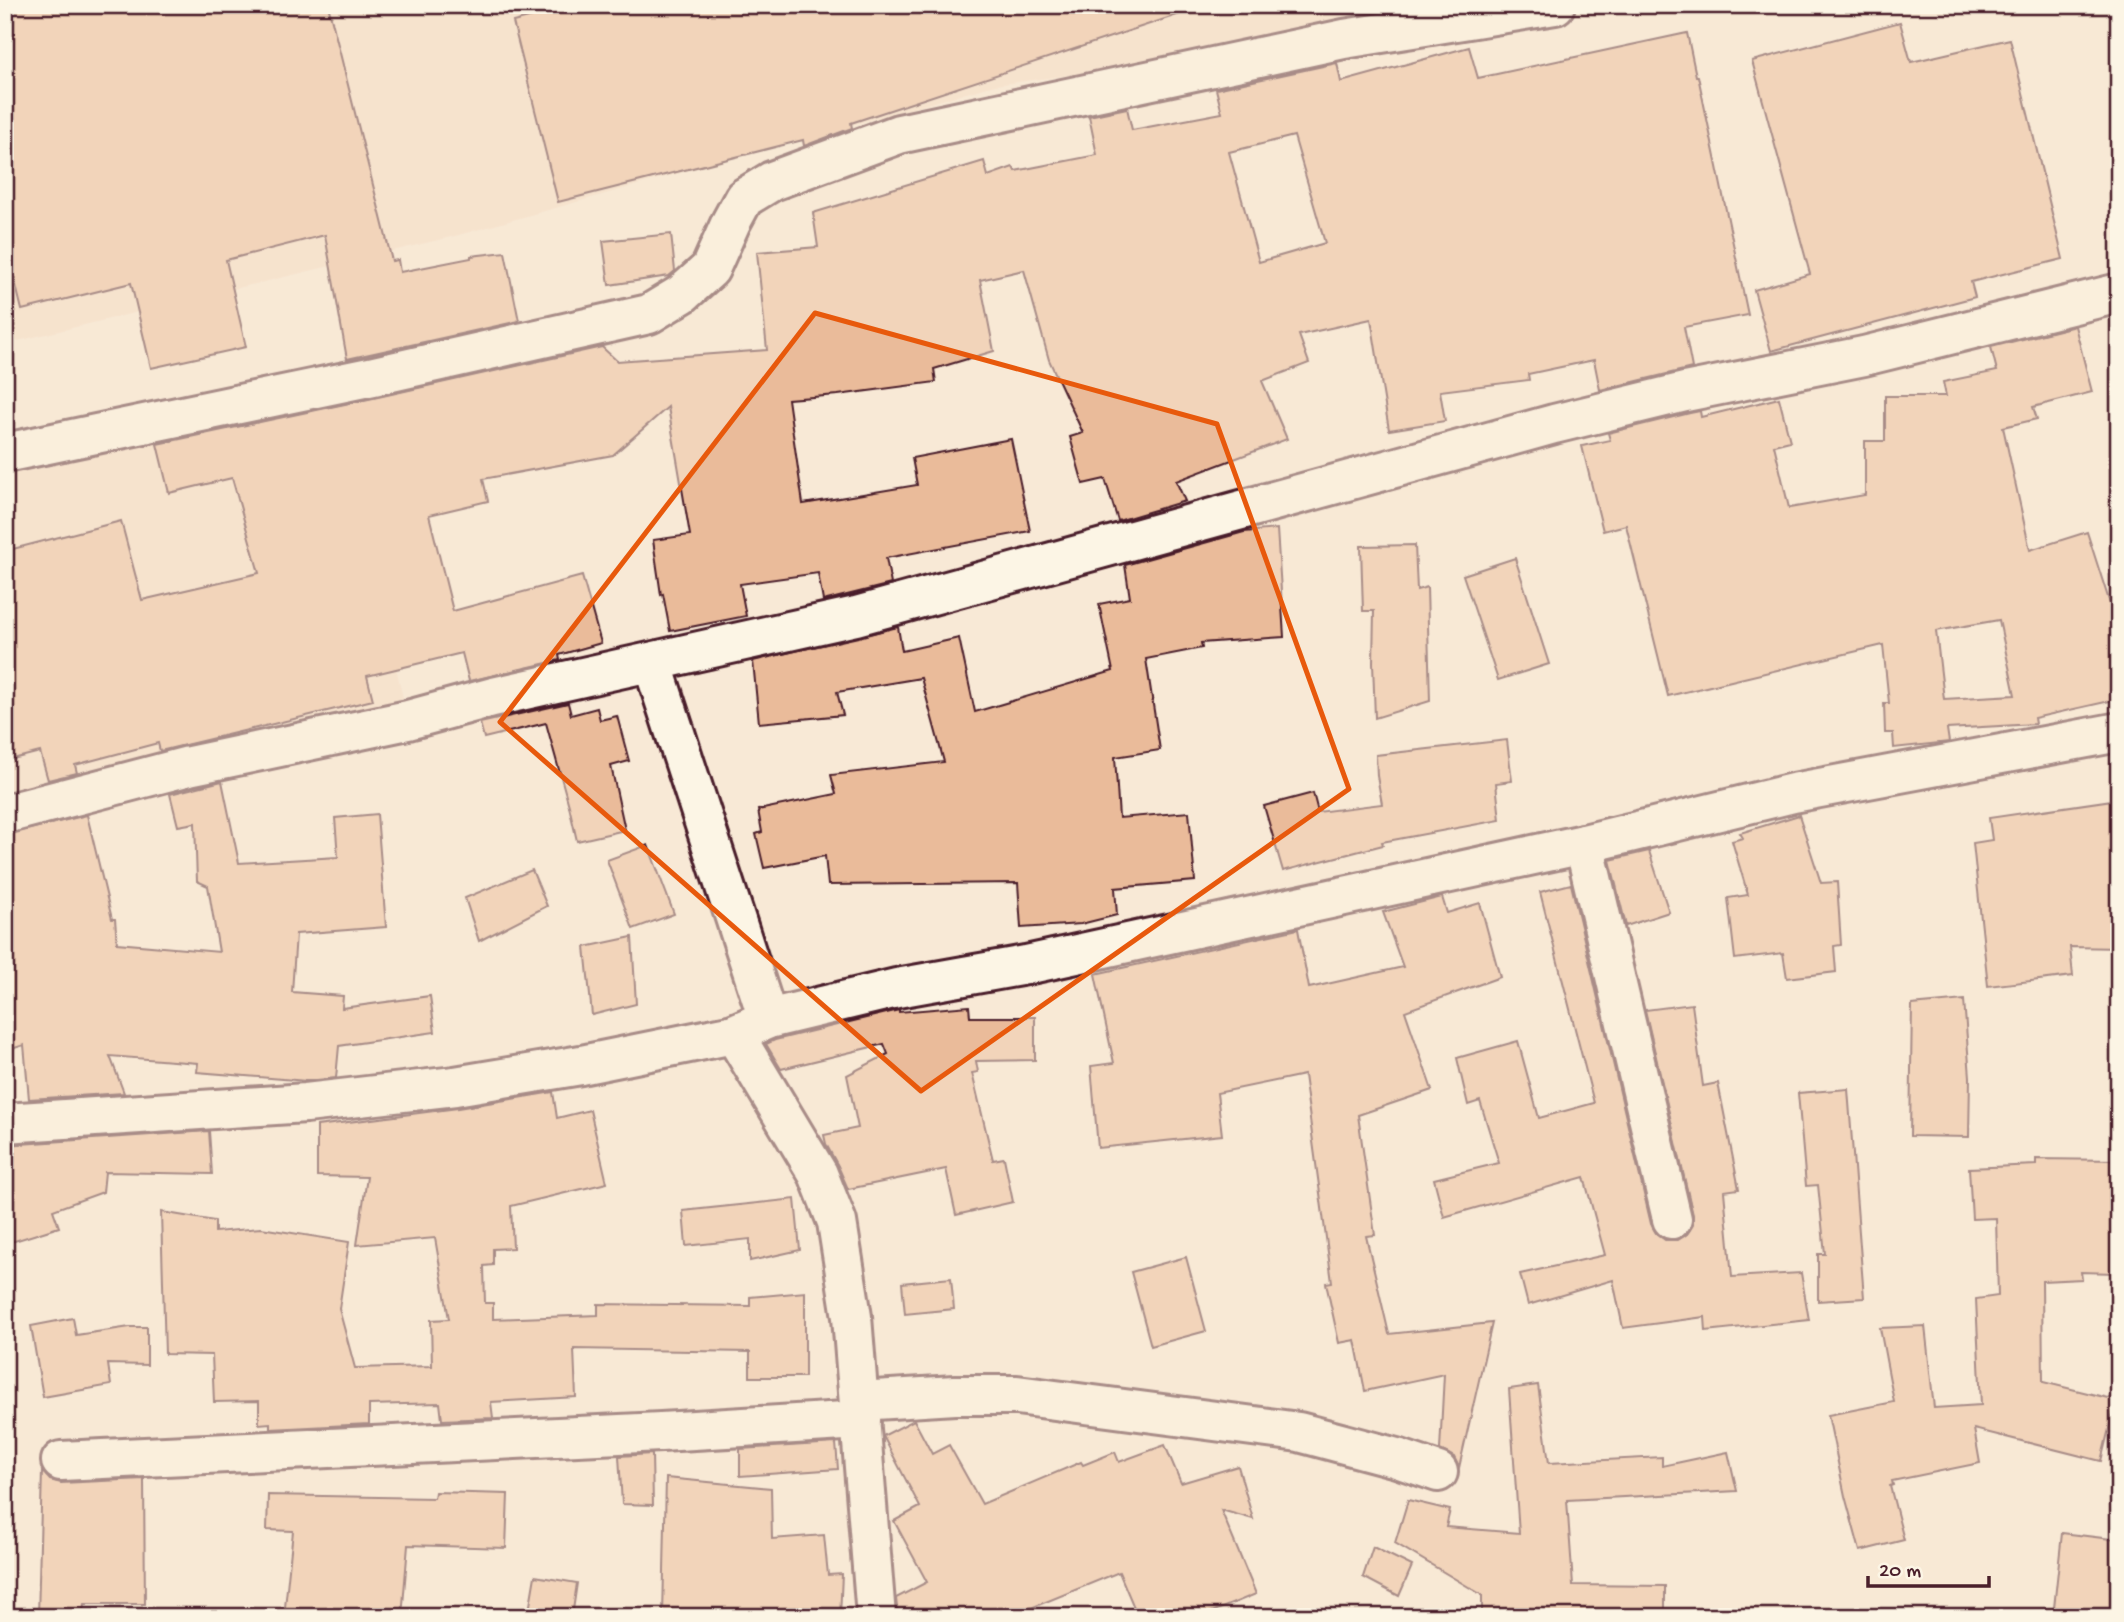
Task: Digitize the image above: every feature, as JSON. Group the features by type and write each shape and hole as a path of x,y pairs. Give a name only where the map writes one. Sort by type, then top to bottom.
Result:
{"street":[{"path":"5,453 374,376 649,314 682,294 710,269 730,222 744,198 772,181 899,134 1344,39 1555,5"},
{"path":"5,814 189,766 408,720 493,697 856,616 1554,424 1685,392 1864,356 2119,293"},
{"path":"652,662 751,1027 837,1222 852,1317 876,1617"},
{"path":"5,1123 306,1102 455,1086 581,1065 751,1027 897,988 1026,965 1584,844 1793,793 2119,732"},
{"path":"1584,844 1672,1219"},
{"path":"61,1461 606,1435 860,1411 955,1395 1029,1397 1299,1432 1438,1472"}],"highlighted area":[{"path":"815,313 1217,424 1349,789 921,1091 500,722"}],"shaded area":[{"path":"5,5 1545,5 1451,25 995,85 455,236 5,344"},
{"path":"375,389 373,421 344,439 408,720 5,814 5,453"}],"building":[{"path":"5,5 328,5 392,261 398,260 400,272 471,256 505,252 519,321 347,359 325,235 226,260 246,347 151,368 131,283 22,310 5,241"},
{"path":"580,5 1188,5 1189,11 851,123 852,128 804,146 803,140 558,202 513,22"},
{"path":"1900,22 1911,62 2010,39 2063,259 1971,282 1975,297 1771,351 1754,290 1810,274 1752,61"},
{"path":"1687,33 1748,315 1684,327 1692,368 1600,390 1594,360 1528,374 1529,380 1440,391 1445,421 1389,430 1371,319 1299,335 1309,363 1262,381 1287,439 1176,481 1185,501 1118,521 1105,479 1083,484 1070,437 1083,433 1049,360 1024,270 980,280 994,351 934,369 936,382 788,399 803,504 917,485 912,458 1011,439 1030,531 886,558 891,584 823,601 818,573 740,584 746,616 670,631 663,594 661,595 653,540 690,535 668,407 613,455 483,479 488,501 429,515 453,611 582,576 601,643 559,655 560,660 469,681 462,653 367,676 373,700 160,751 158,743 75,765 77,773 48,780 40,752 5,761 5,551 121,521 142,600 259,573 232,478 169,493 157,444 602,347 617,361 767,350 757,252 818,247 813,213 984,161 988,176 1013,167 1015,171 1097,155 1089,116 1127,108 1132,130 1222,113 1216,89 1337,63 1341,82 1469,47 1478,78","holes":["1294,136 1325,243 1259,262 1229,152"]},
{"path":"671,234 675,271 669,276 609,285 603,241"},
{"path":"2075,326 2092,392 2033,407 2037,419 2003,427 2030,550 2087,532 2113,613 2119,611 2119,699 2034,718 2035,724 1947,729 1949,742 1894,748 1893,733 1885,733 1884,703 1889,703 1883,645 1668,696 1626,525 1603,531 1582,446 1610,440 1608,433 1690,413 1700,411 1701,417 1779,398 1790,441 1774,445 1789,508 1865,495 1865,441 1885,441 1885,396 1946,396 1943,382 1997,371 1991,347","holes":["1999,620 2015,695 1944,699 1936,631"]},
{"path":"1277,529 1284,637 1201,643 1202,648 1146,659 1160,750 1115,757 1119,818 1189,812 1195,881 1115,888 1117,915 1081,924 1021,928 1018,883 828,885 825,856 764,868 756,834 762,832 758,810 836,794 831,775 944,762 921,678 837,692 843,715 759,723 753,661 898,627 902,651 959,638 975,712 1113,671 1099,604 1130,598 1125,565 1244,532"},
{"path":"1415,545 1417,590 1427,587 1430,701 1375,718 1374,611 1363,611 1361,546"},
{"path":"1515,558 1549,664 1498,680 1463,575"},
{"path":"568,703 571,715 597,708 600,720 617,716 629,761 611,766 625,830 577,841 546,723 484,738 480,723"},
{"path":"1507,740 1512,781 1496,783 1500,820 1382,842 1383,845 1283,871 1264,806 1313,793 1318,812 1382,804 1376,755"},
{"path":"222,781 239,863 338,857 335,818 377,814 386,927 296,934 292,992 343,996 342,1008 430,996 435,1032 339,1046 336,1078 307,1081 197,1072 198,1063 110,1056 124,1093 29,1099 24,1045 5,1051 5,835 87,815 112,919 115,919 117,943 219,952 208,886 197,881 195,823 178,826 170,794"},
{"path":"2119,799 2119,948 2070,947 2073,976 1988,986 1973,843 1992,840 1989,818"},
{"path":"1799,815 1821,883 1837,882 1841,945 1834,946 1836,972 1787,978 1783,953 1735,959 1728,898 1748,895 1732,841 1743,838 1740,833"},
{"path":"648,845 674,914 633,929 607,860"},
{"path":"1649,851 1669,912 1626,926 1610,860"},
{"path":"532,870 547,906 479,941 465,898"},
{"path":"1571,884 1651,1224 1656,1233 1665,1240 1678,1240 1687,1234 1693,1225 1693,1215 1645,1010 1692,1004 1703,1086 1718,1083 1739,1189 1724,1191 1732,1277 1801,1273 1809,1320 1706,1331 1705,1317 1623,1328 1613,1280 1528,1305 1520,1274 1605,1255 1584,1177 1444,1217 1434,1179 1499,1163 1480,1101 1468,1105 1457,1058 1518,1041 1539,1118 1594,1103 1540,892"},
{"path":"1442,897 1447,913 1480,903 1500,977 1405,1011 1432,1090 1358,1115 1375,1235 1366,1236 1389,1334 1492,1323 1459,1468 1454,1457 1440,1450 1444,1374 1365,1391 1355,1340 1339,1343 1326,1283 1332,1282 1304,1075 1217,1093 1222,1135 1098,1148 1091,1066 1114,1063 1095,974 1298,929 1309,988 1403,967 1383,912"},
{"path":"632,937 636,1004 592,1015 585,947"},
{"path":"1964,1000 1970,1077 1969,1137 1910,1136 1912,1005"},
{"path":"969,1006 970,1017 1035,1017 1035,1060 976,1061 978,1072 972,1073 993,1160 1004,1158 1013,1202 956,1215 946,1169 848,1189 824,1135 858,1128 847,1075 888,1054 884,1044 781,1069 766,1044 899,1010"},
{"path":"1848,1089 1864,1298 1818,1301 1818,1254 1825,1254 1818,1185 1806,1186 1798,1093"},
{"path":"553,1092 557,1118 590,1110 607,1183 511,1206 513,1248 493,1249 493,1265 484,1266 485,1303 493,1303 493,1319 598,1315 598,1304 750,1306 750,1297 805,1292 805,1377 750,1377 750,1352 574,1349 576,1397 491,1402 493,1418 442,1420 440,1403 369,1405 369,1424 270,1429 270,1423 259,1424 259,1401 214,1402 212,1355 165,1354 161,1212 215,1221 215,1232 261,1228 349,1242 339,1309 355,1368 432,1366 431,1320 449,1319 435,1238 357,1245 367,1177 317,1176 317,1126 458,1108"},
{"path":"209,1131 212,1174 105,1172 103,1192 53,1210 59,1227 5,1244 5,1145"},
{"path":"2036,1159 2119,1160 2115,1273 2081,1272 2082,1279 2042,1281 2043,1382 2116,1400 2101,1461 1974,1429 1980,1463 1892,1481 1893,1485 1890,1486 1904,1540 1860,1551 1828,1415 1894,1402 1880,1328 1925,1326 1934,1408 1981,1405 1976,1299 1998,1296 1996,1218 1972,1219 1969,1168 2036,1165"},
{"path":"795,1199 800,1250 750,1261 750,1239 686,1246 683,1211"},
{"path":"1186,1257 1206,1331 1151,1346 1131,1272"},
{"path":"951,1278 954,1309 905,1314 902,1283"},
{"path":"73,1318 76,1335 147,1327 147,1365 108,1364 111,1385 43,1397 31,1326"},
{"path":"1538,1385 1549,1463 1662,1457 1662,1466 1728,1452 1737,1491 1567,1500 1573,1585 1665,1586 1665,1617 1482,1617 1482,1595 1395,1543 1408,1500 1450,1510 1446,1527 1519,1533 1509,1389"},
{"path":"914,1420 932,1454 949,1445 982,1504 1081,1462 1083,1465 1115,1452 1119,1462 1165,1445 1181,1483 1238,1466 1253,1519 1221,1510 1256,1594 1200,1617 1138,1617 1119,1572 1009,1617 898,1617 896,1598 927,1582 894,1521 920,1507 883,1436"},
{"path":"836,1443 838,1469 740,1476 740,1449"},
{"path":"652,1454 653,1505 622,1504 619,1456"},
{"path":"42,1471 50,1480 61,1483 144,1479 145,1604 84,1604 82,1617 38,1617"},
{"path":"666,1478 771,1488 772,1539 824,1535 828,1575 842,1574 840,1617 663,1617"},
{"path":"435,1492 508,1494 506,1548 408,1545 402,1617 284,1617 293,1531 267,1530 268,1495 434,1498"},
{"path":"2062,1533 2119,1540 2119,1617 2053,1617"},
{"path":"1373,1547 1412,1566 1399,1596 1363,1577"},
{"path":"535,1576 577,1583 572,1617 528,1617"}]}
